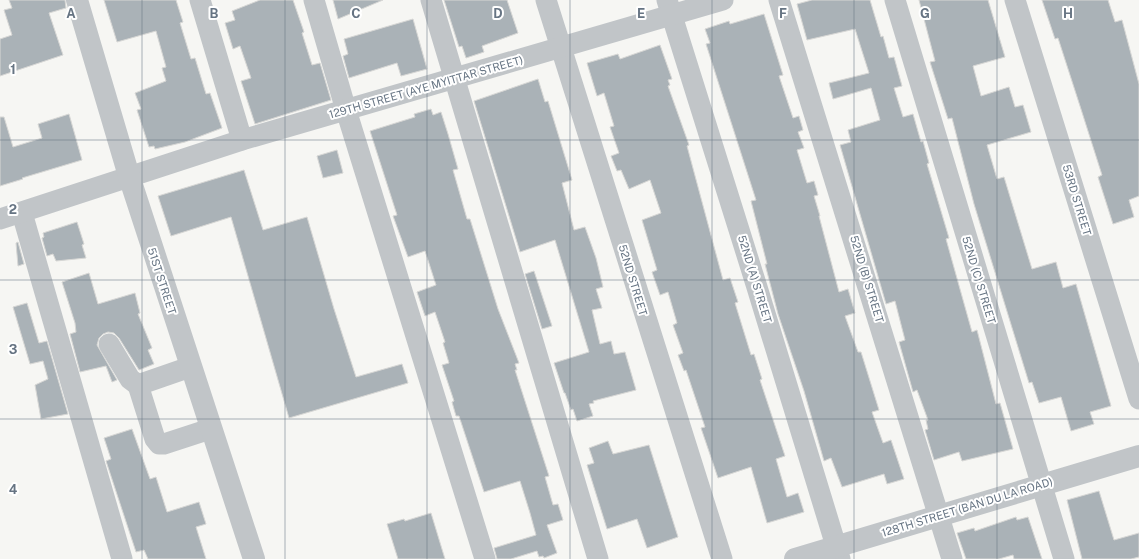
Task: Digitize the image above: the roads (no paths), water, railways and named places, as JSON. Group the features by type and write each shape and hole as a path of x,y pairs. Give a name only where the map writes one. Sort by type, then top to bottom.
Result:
{"street":[{"name":"51ST STREET","path":"77,0 129,176 210,429 254,559"},
{"path":"200,0 242,140"},
{"path":"314,0 346,110 485,559"},
{"path":"431,0 598,559"},
{"name":"52ND STREET","path":"546,0 722,559"},
{"name":"129TH STREET (AYE MYITTAR STREET)","path":"0,219 242,140 561,47 669,8 723,0"},
{"name":"52ND (B) STREET","path":"779,0 952,559"},
{"name":"52ND (C) STREET","path":"895,0 1064,559"},
{"name":"53RD STREET","path":"1015,0 1139,399"},
{"name":"52ND (A) STREET","path":"669,8 756,284 838,553"},
{"path":"22,212 122,559"},
{"path":"109,344 130,379 138,385 159,444 164,444 210,429"},
{"path":"138,385 190,367"},
{"name":"128TH STREET (BAN DU LA ROAD)","path":"795,559 838,553 939,516 1139,456"}]}
